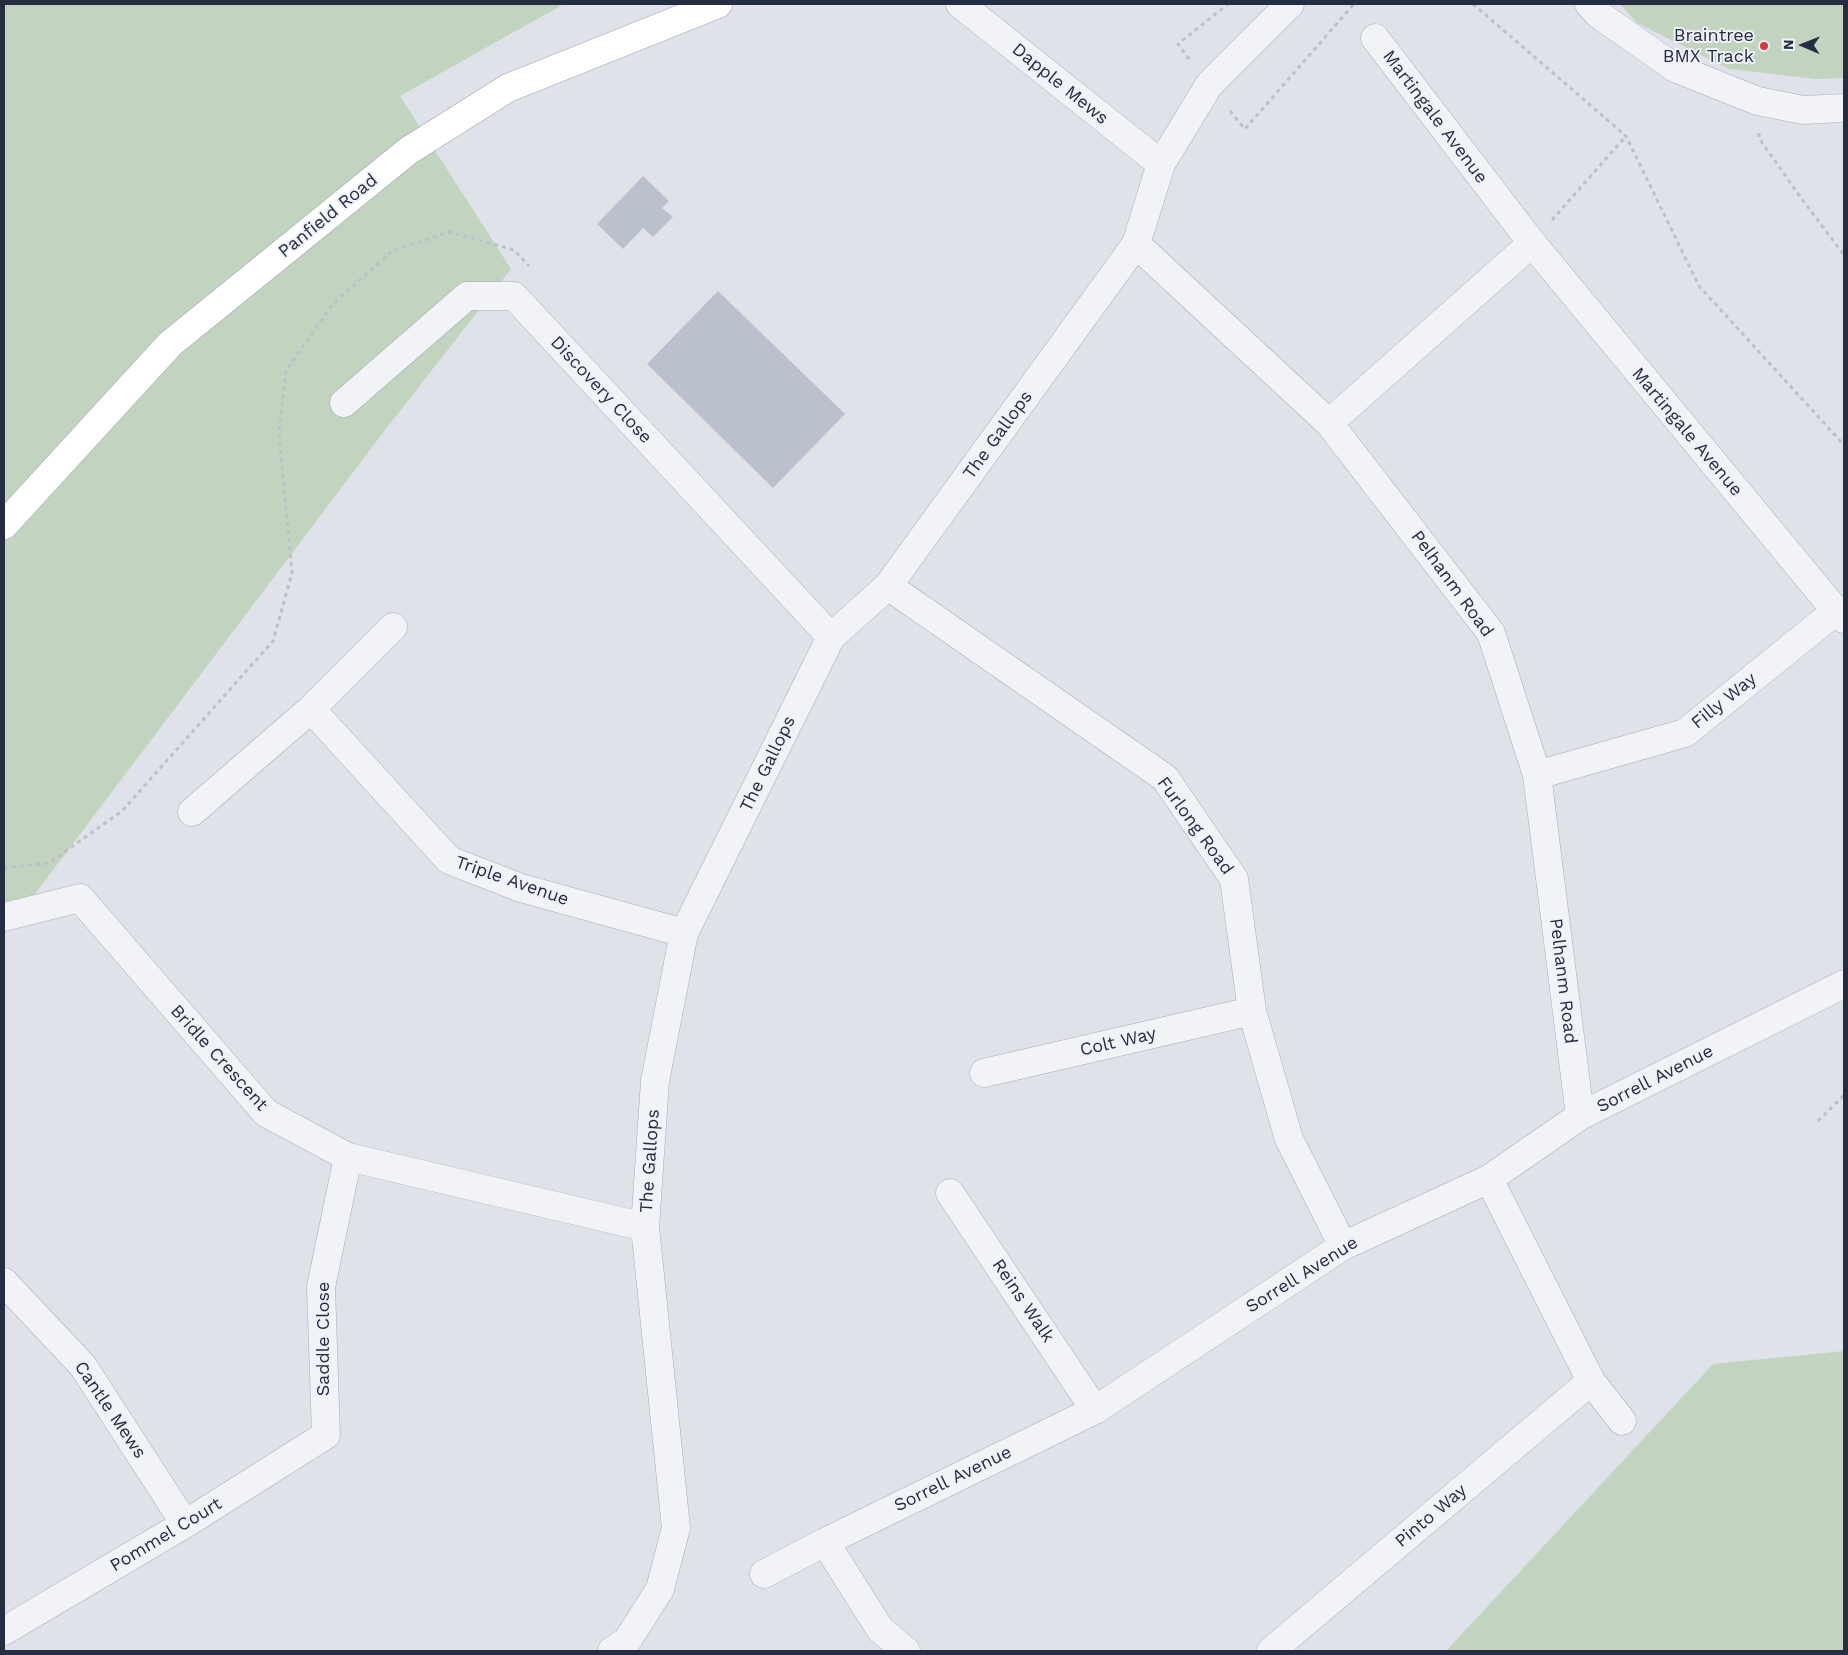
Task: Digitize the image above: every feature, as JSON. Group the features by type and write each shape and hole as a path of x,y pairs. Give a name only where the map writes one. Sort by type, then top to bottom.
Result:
{"main road":[{"name":"Panfield Road","path":"4,525 170,344 408,151 508,88 718,4"}],"street":[{"name":"Dapple Mews","path":"960,4 1160,164"},
{"name":"The Gallops","path":"612,1651 626,1641 660,1589 676,1528 645,1226 655,1081 684,933 831,637 888,586 1136,244 1160,164 1209,85 1290,4"},
{"path":"1589,4 1598,14 1675,68 1758,101 1803,110 1844,108"},
{"name":"Martingale Avenue","path":"1375,38 1532,244 1840,615"},
{"name":"Pelhanm Road","path":"1136,244 1329,423 1491,633 1537,775 1580,1116"},
{"path":"1329,423 1532,244"},
{"name":"Discovery Close","path":"344,403 467,296 514,296 831,637"},
{"name":"Furlong Road","path":"888,586 1165,778 1234,879 1252,1011 1289,1139 1342,1246"},
{"name":"Filly Way","path":"1537,775 1685,733 1840,615"},
{"path":"192,812 311,709 393,627"},
{"name":"Triple Avenue","path":"311,709 449,860 520,888 684,933"},
{"name":"Bridle Crescent","path":"4,917 80,898 266,1113 348,1156 645,1226"},
{"name":"Sorrell Avenue","path":"764,1574 825,1542 1095,1410 1342,1246 1489,1179 1580,1116 1844,984"},
{"name":"Colt Way","path":"984,1073 1252,1011"},
{"name":"Saddle Close","path":"326,1435 321,1287 348,1156"},
{"path":"1489,1179 1591,1381 1622,1420"},
{"name":"Reins Walk","path":"950,1193 1095,1410"},
{"name":"Cantle Mews","path":"4,1282 83,1366 185,1524"},
{"name":"Pinto Way","path":"1271,1651 1591,1381"},
{"name":"Pommel Court","path":"4,1631 185,1524 326,1435"},
{"path":"825,1542 880,1629 906,1651"}],"path":[{"path":"1473,4 1626,136 1700,286 1844,445"},
{"path":"1758,101 1759,138 1844,255"},
{"path":"1532,244 1626,136"},
{"path":"4,868 49,862 122,811 273,641 292,573 279,434 286,371 332,305 392,251 450,232 514,250 534,272"},
{"path":"1818,1121 1844,1095"}],"green space":[{"path":"4,4 564,4 400,96 511,269 382,434 4,935"},
{"name":"Braintree BMX Track","path":"1620,4 1844,4 1844,78 1816,79 1729,69 1637,23"},
{"path":"1844,1351 1844,1651 1446,1651 1713,1364"}],"building":[{"path":"643,176 669,201 662,208 673,217 653,237 643,228 623,249 597,224"},
{"path":"718,291 845,414 773,488 647,364"}],"place":[{"name":"Braintree BMX Track","path":"1764,46"}]}
